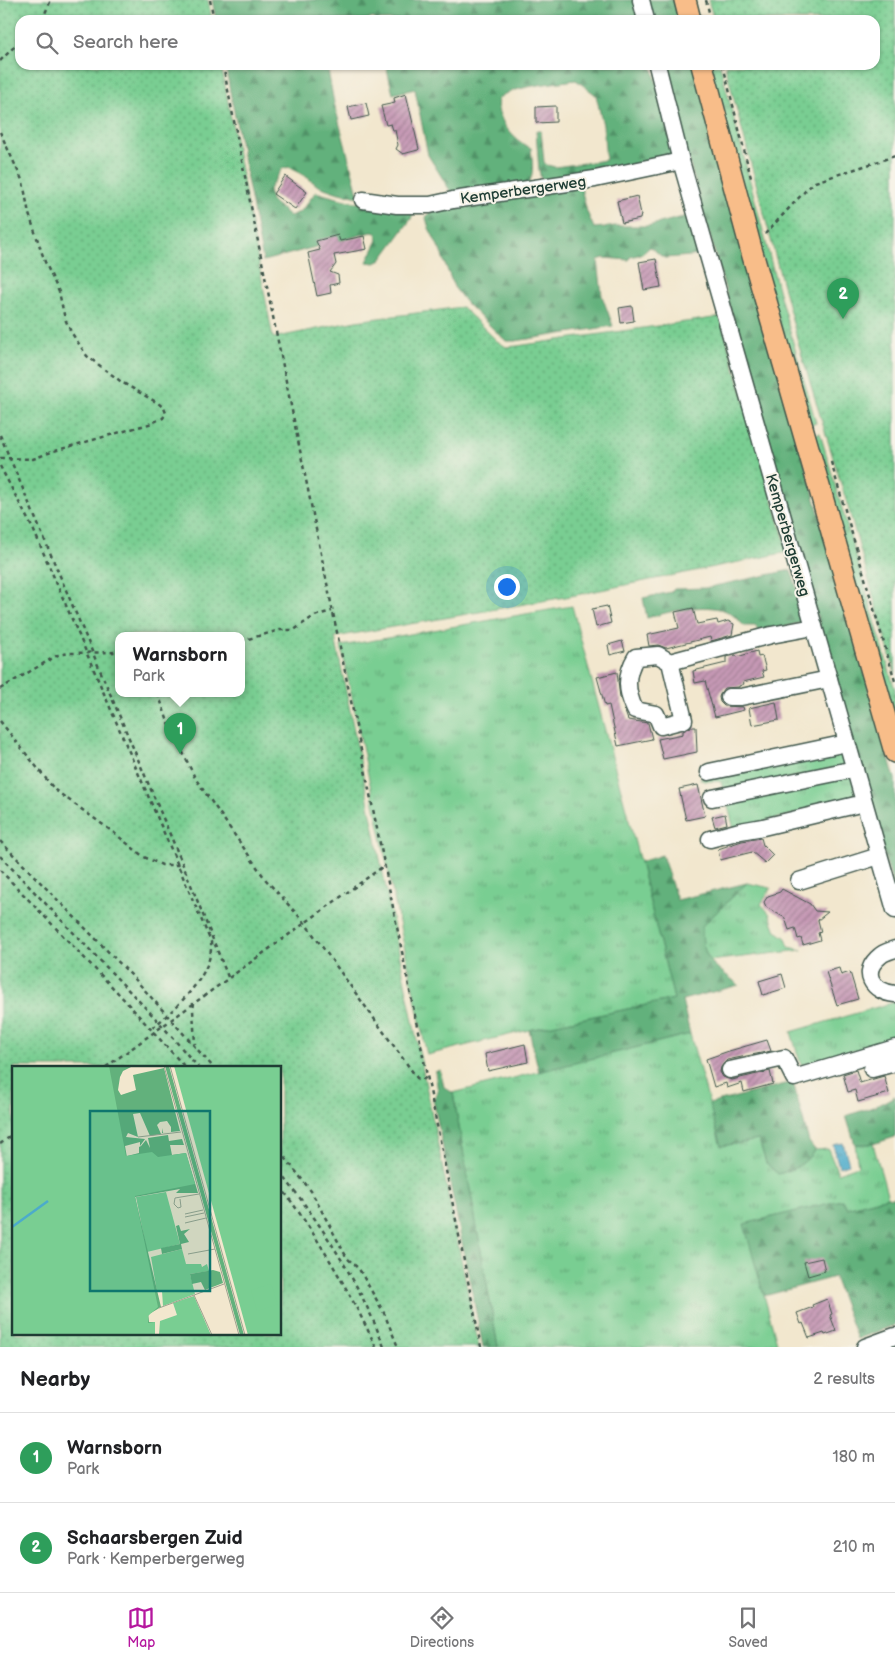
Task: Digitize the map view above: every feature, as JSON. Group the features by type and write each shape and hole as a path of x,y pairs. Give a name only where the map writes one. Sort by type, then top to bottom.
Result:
{"main road":[{"path":"685,0 689,15"},
{"path":"703,70 751,249 895,752"}],"street":[{"path":"641,0 645,15"},
{"name":"Kemperbergerweg","path":"659,70 681,161 895,910"},
{"name":"Kemperbergerweg","path":"363,200 397,205 430,206 453,200 610,176 681,161"},
{"path":"670,662 684,720 661,726 656,714 636,710 629,696 629,669 636,657 658,655 670,662 771,635 814,627"},
{"path":"729,697 741,697 829,679"},
{"path":"709,772 848,743"},
{"path":"712,798 855,769"},
{"path":"710,839 740,830 762,827 864,803"},
{"path":"799,881 880,856"},
{"path":"895,949 881,954 874,962 870,972 874,985 882,992 895,994"},
{"path":"730,1070 784,1058 794,1078 895,1048"},
{"path":"872,1069 895,1063"},
{"path":"865,1347 895,1336"}],"path":[{"path":"44,15 51,0"},
{"path":"210,0 213,15"},
{"path":"706,0 710,15"},
{"path":"0,61 15,46"},
{"path":"224,70 289,401 385,865 481,1347"},
{"path":"724,70 752,179"},
{"path":"0,132 24,182 29,214 45,262 59,292 70,332 87,356 123,383 158,403 164,408 166,413 163,418 149,424 54,451 33,460 0,458"},
{"path":"765,234 807,188 815,182 895,156"},
{"path":"763,224 768,242"},
{"path":"0,435 184,865 228,977"},
{"path":"829,454 895,682"},
{"path":"0,466 34,530 211,942 210,957 204,972 193,988 151,1029"},
{"path":"245,640 280,630 294,630 314,616 332,611"},
{"path":"0,689 58,655 115,652"},
{"path":"159,697 167,719 196,778 266,880 305,923 417,1078 421,1080 428,1077"},
{"path":"0,721 55,790 144,857 162,865 184,865"},
{"path":"0,841 120,963 212,1066"},
{"path":"0,856 163,1026 197,1066"},
{"path":"107,1066 385,865"},
{"path":"0,870 119,994 184,1066"},
{"path":"194,1003 195,1045"},
{"path":"0,1144 12,1135"},
{"path":"281,1152 311,1191 347,1258 359,1269 384,1312 398,1347"},
{"path":"281,1173 299,1196 339,1255 384,1347"},
{"path":"281,1187 331,1260 355,1303 376,1347"}],"green space":[{"path":"0,0 208,0 211,15 15,15 15,70 222,70 273,338 356,321 462,307 497,341 506,347 720,317 788,552 571,596 335,637 479,1347 0,1347"},
{"path":"212,0 636,0 640,15 215,15"},
{"path":"646,0 675,0 681,15 650,15"},
{"path":"708,0 895,0 895,673 849,510 799,346 726,70 880,70 880,15 712,15"},
{"path":"226,70 328,70 334,103 359,197 318,186 289,167 282,169 269,189 271,201 290,216 300,212 316,192 364,204 414,210 411,219 381,260 375,263 367,262 378,240 376,233 372,232 263,261"},
{"path":"387,70 653,70 673,150 669,161 548,182 541,179 536,131 541,131 544,162 547,165 555,167 606,160 603,125 596,95 576,80 521,88 502,95 498,100 498,109 503,122 511,134 531,148 532,171 528,185 451,192 428,155 415,89 393,94"},
{"path":"663,70 695,70 743,247 895,779 895,893"},
{"path":"710,70 721,70 779,293 816,423 808,426"},
{"path":"580,184 587,212 594,228 648,226 691,215 703,255 665,258 650,247 642,254 630,257 629,260 604,258 598,260 602,296 613,326 506,341 467,304 454,287 426,218 434,209"},
{"path":"820,433 895,690 895,727 811,436"},
{"path":"791,570 806,617 803,622 761,633 755,626 744,626 726,611 707,607 686,609 647,618 643,598 671,592 674,589 705,588"},
{"path":"572,606 640,862 674,999 529,1030 427,1055 341,646"},
{"path":"843,747 848,765 724,792 721,782 699,779"},
{"path":"851,774 855,792 851,800 734,829 726,799"},
{"path":"662,855 677,900 747,883 702,926 704,947 707,955 716,967 739,985 682,1000 690,1034 539,1072 529,1030 674,999 640,862"},
{"path":"747,883 771,888 761,904 769,913 776,931 786,938 789,947 802,950 709,961 702,943 702,926"},
{"path":"895,1002 895,1039 801,1065 791,1032"},
{"path":"690,1034 721,1146 759,1140 766,1163 778,1174 799,1166 815,1150 828,1149 838,1173 858,1166 855,1144 873,1144 888,1197 846,1208 842,1200 745,1224 778,1347 498,1347 453,1093"},
{"path":"440,1070 444,1087 453,1093 498,1347 483,1347 433,1099 438,1092 435,1072"},
{"path":"793,1082 809,1142 815,1150 803,1163 789,1171 778,1174 766,1163 759,1140 721,1146 709,1104"},
{"path":"895,1096 895,1137 873,1144 855,1144 846,1116 876,1106"},
{"path":"888,1197 895,1198 895,1325 857,1339 834,1277 764,1296 744,1224 842,1200 847,1208"}],"water":[{"path":"843,1143 849,1164 839,1167 833,1145"}],"building":[{"path":"406,94 419,149 403,154 396,149 398,145 395,130 393,130 391,124 386,125 381,106 395,103 394,98"},
{"path":"366,103 369,116 351,120 348,107"},
{"path":"556,106 556,122 536,123 536,107"},
{"path":"285,176 307,192 295,209 273,194"},
{"path":"637,196 641,214 640,219 622,223 617,201"},
{"path":"338,235 340,241 364,236 367,249 334,255 336,264 330,272 338,275 339,283 330,285 331,293 317,296 308,253 320,250 316,241"},
{"path":"656,259 661,287 644,290 639,262"},
{"path":"632,306 634,321 621,323 619,308"},
{"path":"607,606 611,623 596,627 592,609"},
{"path":"693,608 697,624 717,620 718,624 728,621 734,624 732,635 711,641 710,637 666,648 658,645 649,646 647,635 679,628 675,612"},
{"path":"622,641 625,651 610,655 608,645"},
{"path":"757,651 758,657 762,656 766,670 762,671 764,677 743,682 744,684 739,687 724,688 719,697 720,702 724,706 743,707 744,710 715,717 705,681 695,683 693,671 726,663 726,657 736,655 737,657"},
{"path":"617,672 620,698 628,720 648,723 652,739 618,746 609,705 605,706 597,677"},
{"path":"776,702 779,720 752,725 749,708"},
{"path":"696,727 697,752 663,759 658,739 683,734 683,731"},
{"path":"698,785 705,816 686,820 679,789"},
{"path":"725,814 727,824 715,827 712,817"},
{"path":"761,838 763,845 773,855 765,863 752,852 720,860 718,849 742,841"},
{"path":"782,889 810,904 815,911 828,912 818,920 821,932 818,933 820,940 803,945 801,938 798,939 795,928 789,930 785,918 766,907 764,902 768,896 780,892"},
{"path":"839,968 841,975 850,972 858,999 837,1005 826,972"},
{"path":"782,974 786,988 763,995 759,981"},
{"path":"767,1040 771,1051 727,1060 721,1067 720,1072 723,1077 732,1080 770,1071 773,1084 744,1092 742,1083 727,1088 726,1083 714,1087 706,1059"},
{"path":"525,1044 528,1062 488,1071 485,1054"},
{"path":"856,1070 860,1083 884,1076 889,1093 858,1102 855,1090 848,1092 843,1074"},
{"path":"822,1258 825,1271 808,1276 804,1262"},
{"path":"827,1299 836,1331 809,1338 797,1313"}],"place":[{"name":"Schaarsbergen Zuid","path":"843,319"},
{"name":"Warnsborn","path":"180,754"}]}
